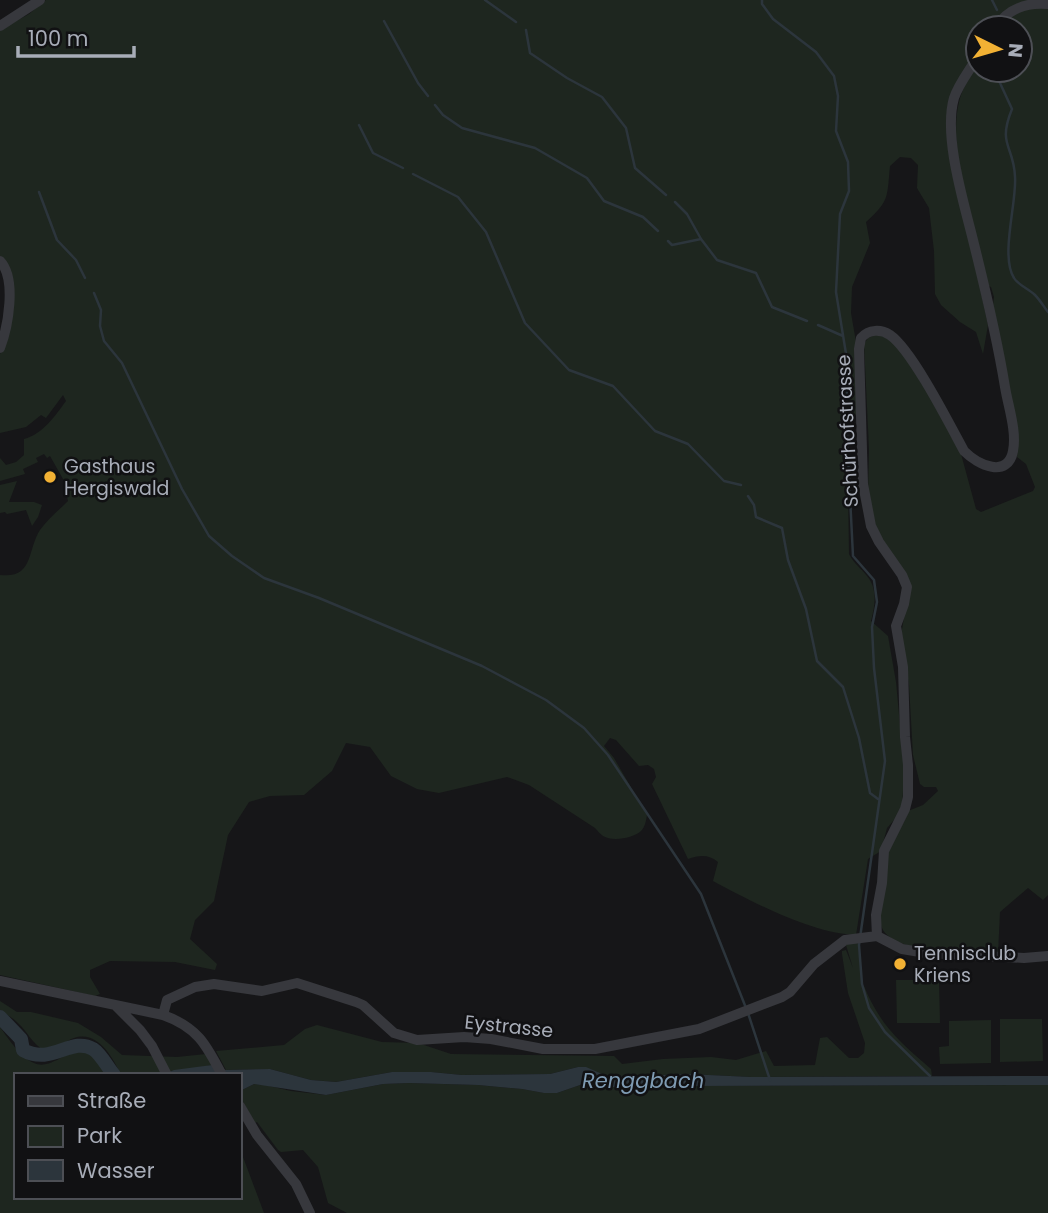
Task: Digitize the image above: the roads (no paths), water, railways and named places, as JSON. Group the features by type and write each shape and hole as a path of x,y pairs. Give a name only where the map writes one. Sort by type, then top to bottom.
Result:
{"street":[{"path":"0,26 40,0"},
{"path":"1007,14 1018,7 1035,3 1048,4"},
{"name":"Schürhofstrasse","path":"872,937 882,883 884,851 905,809 908,797 903,667 896,626 904,604 906,587 902,575 878,542 865,504 860,338 869,331 877,330 892,336 911,360 964,451 972,460 982,466 1006,466 1011,460 1014,446 1002,370 958,183 953,141 954,98 964,80"},
{"path":"0,261 8,274 9,290 7,321 0,348"},
{"path":"872,937 902,949 926,953 1024,958 1048,956"},
{"name":"Eystrasse","path":"163,1015 167,1000 195,987 214,984 262,991 297,983 363,1005 394,1033 417,1040 464,1037 543,1049 594,1049 699,1029 782,997 790,992 814,964 845,940 872,937"},
{"path":"0,981 163,1015 182,1022 199,1035 221,1073"},
{"path":"116,1006 140,1030 166,1073"},
{"path":"242,1109 257,1135 296,1184 310,1213"},
{"path":"242,1127 257,1135"}],"water":[{"path":"212,1065 226,1070 270,1069 311,1080 336,1082 392,1072 462,1075 550,1074 586,1067 609,1077 688,1074 751,1077 1048,1076 1048,1085 695,1086 632,1089 583,1084 557,1093 544,1093 478,1085 409,1083 383,1084 326,1095 254,1084 242,1090 242,1073 167,1073"}],"waterway":[{"path":"485,0 516,22"},
{"path":"762,0 773,19 816,52 834,76 838,96 836,131 848,162 849,191 840,214 836,292 848,366 846,417 853,556 874,580 877,602 872,627 874,668 885,761 859,945 862,984 869,1008 885,1032 930,1076"},
{"path":"992,0 997,10"},
{"path":"384,21 428,96"},
{"path":"526,30 530,53 602,97 626,128 635,168 666,195"},
{"path":"1000,84 1012,109 1006,131 1015,177 1009,243 1010,268 1014,278 1035,295 1048,312"},
{"path":"435,105 443,115 462,128 535,148 587,178 604,201 643,217 658,231"},
{"path":"359,125 373,153 403,168"},
{"path":"413,174 458,197 486,232 525,323 569,370 613,386 655,431 688,444 724,481 741,485"},
{"path":"39,192 57,240 76,260 85,278"},
{"path":"675,202 687,214 717,260 756,273 772,307 807,321"},
{"path":"668,241 672,245 701,239"},
{"path":"94,293 101,310 100,326 104,341 122,363 182,489 209,536 264,578 482,666 546,700 584,728 608,755 701,894 746,1008"},
{"path":"818,325 843,336"},
{"path":"748,496 754,505 756,517 782,528 788,560 806,609 817,661 843,687 859,738 870,793 878,799"},
{"path":"748,1013 770,1080"},
{"name":"Renggbach","path":"0,1017 21,1039 23,1050 43,1055 85,1046 96,1051 113,1073"}],"place":[{"name":"Gasthaus Hergiswald","path":"50,477"},
{"name":"Tennisclub Kriens","path":"900,964"}]}
